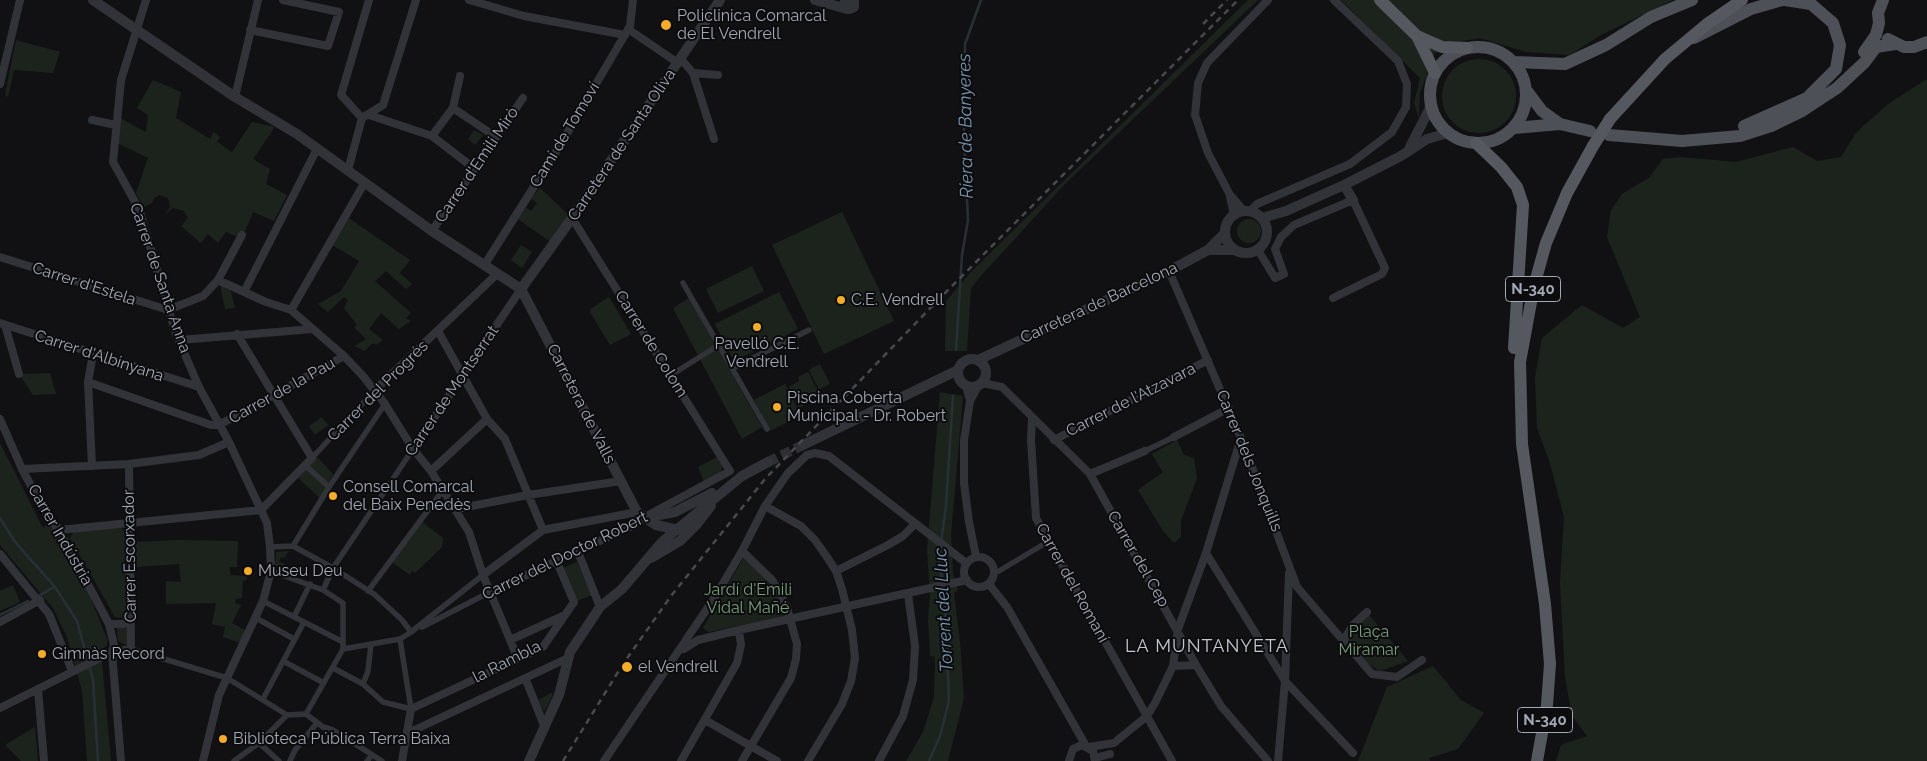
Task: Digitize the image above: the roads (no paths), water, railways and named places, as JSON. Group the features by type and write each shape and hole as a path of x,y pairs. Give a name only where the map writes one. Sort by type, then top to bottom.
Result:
{"highway":[{"path":"1380,0 1417,36 1435,73"},
{"name":"N-340","path":"1537,761 1547,705 1550,664 1545,604 1522,444 1520,362 1534,286 1546,243 1567,193 1610,119 1665,59 1683,43 1742,0"},
{"path":"1417,36 1442,47 1467,48"},
{"path":"1476,143 1501,167 1517,186 1523,205 1513,384 1515,429 1522,444"}],"main road":[{"path":"1514,62 1564,64 1606,45 1651,17 1692,0"},
{"path":"1683,43 1751,9 1783,0 1811,4 1833,24 1840,45 1836,69 1807,98 1729,132 1708,138"},
{"path":"1883,0 1878,12 1879,23 1882,32 1894,44"},
{"path":"1729,132 1746,130 1775,120 1807,102 1833,84 1871,43 1879,23"},
{"path":"1609,135 1682,141 1740,136 1771,126 1802,111 1837,88 1865,62 1876,47 1894,44 1914,47 1927,42"},
{"path":"1527,91 1524,111 1514,128 1497,140 1476,143 1458,139 1439,124 1431,106 1430,90 1435,73 1448,57 1467,48 1488,48 1502,53 1514,62 1521,72 1527,91 1542,111 1560,124"},
{"path":"1514,128 1560,124 1590,131"}],"street":[{"path":"0,84 20,0"},
{"path":"94,0 235,97 348,170 432,231 521,289"},
{"name":"Carrer de Santa Anna","path":"146,0 121,80 112,162 139,209 168,310 199,387 229,442 267,523 270,547 271,571 264,601 227,678 213,716 203,761"},
{"path":"235,97 258,0"},
{"path":"250,30 328,46 339,12 283,0"},
{"path":"369,0 341,95 365,116 432,136 475,169"},
{"path":"348,170 365,116 383,105 416,0"},
{"path":"469,0 524,16 626,32 679,61 693,73 714,139"},
{"name":"Camí de Tomoví","path":"485,264 556,152 626,32 633,0"},
{"name":"Carretera de Santa Oliva","path":"521,289 572,218 720,0"},
{"path":"815,0 852,2"},
{"path":"1234,216 1230,195 1208,153 1195,115 1198,84 1207,63 1268,0"},
{"path":"1230,195 1247,211 1262,218 1268,230 1267,238 1258,250 1251,253 1235,250 1228,243 1225,233 1227,223 1234,216 1247,211 1257,204 1350,164 1392,132 1406,107 1407,84 1398,61 1334,0"},
{"path":"693,73 718,75"},
{"path":"432,136 453,108 460,76"},
{"name":"Carrer d'Emili Mirò","path":"432,231 523,98"},
{"path":"1408,150 1431,106"},
{"path":"453,108 496,137"},
{"path":"92,120 116,125"},
{"path":"1262,218 1286,211 1344,185 1427,139 1448,133"},
{"path":"244,292 317,149"},
{"path":"291,310 364,182"},
{"path":"1333,298 1382,274 1384,268 1344,185"},
{"path":"1258,250 1275,278 1284,274 1275,249 1281,238 1294,225 1352,200"},
{"path":"1268,230 1286,211"},
{"name":"Carrer de Colom","path":"572,218 730,471"},
{"name":"Carretera de Barcelona","path":"982,364 989,355 1168,271 1208,250 1225,233"},
{"path":"168,310 203,296 218,280 242,235"},
{"name":"Carretera de Barcelona","path":"1208,250 1235,250"},
{"name":"Carrer d'Estela","path":"0,257 168,310"},
{"name":"Carrer dels Jonquills","path":"1168,271 1229,408 1297,587 1372,674 1397,677 1422,660"},
{"name":"Carrer del Progrés","path":"261,510 306,466 374,391 497,274"},
{"path":"218,280 266,302 291,310 344,356 385,404 456,509 469,532 483,575 518,659"},
{"path":"683,282 767,430"},
{"name":"Carrer de Montserrat","path":"323,590 333,568 521,289"},
{"name":"Carretera de Valls","path":"521,289 640,515"},
{"path":"2,324 19,374"},
{"name":"Carrer d'Albinyana","path":"2,324 199,387"},
{"path":"180,340 313,329"},
{"path":"732,368 809,330"},
{"path":"438,331 487,419 505,439 542,530"},
{"path":"237,334 312,458"},
{"path":"671,375 719,345"},
{"path":"92,466 88,382 93,354"},
{"name":"Carrer de la Pau","path":"219,425 274,397 344,356"},
{"path":"803,445 958,370 966,360 982,364 986,376 970,401 964,440 964,483 968,522 976,556"},
{"name":"Carrer de l'Atzavara","path":"1054,440 1208,360"},
{"path":"958,370 970,401"},
{"path":"942,378 964,384 980,385"},
{"path":"88,382 211,425 219,425"},
{"name":"Carrer del Cep","path":"980,385 1002,387 1090,474 1178,629 1196,665 1221,706 1268,761"},
{"path":"293,546 329,487 385,404"},
{"path":"1090,474 1145,451 1229,408"},
{"name":"Carrer del Romaní","path":"1032,418 1031,440 1036,518 1172,761"},
{"name":"Carrer Indústria","path":"0,419 22,469 44,510 59,530 109,624 114,644 108,654 122,761"},
{"path":"431,471 487,419"},
{"path":"1073,749 1114,743 1147,716 1173,666 1178,629 1206,553 1241,438"},
{"path":"22,469 129,464 199,455 229,442"},
{"path":"604,761 692,632 742,551 765,506 788,473 807,455 822,454 829,456 966,563"},
{"path":"659,520 689,506 768,462"},
{"name":"Carrer Escorxador","path":"129,464 131,649"},
{"path":"306,466 329,487"},
{"name":"Carrer del Doctor Robert","path":"400,639 490,592 636,524 640,515 730,471"},
{"path":"665,546 675,531 742,476"},
{"path":"456,509 528,495 621,481"},
{"path":"368,591 443,490"},
{"path":"529,761 559,695 572,649 600,607 622,589 648,560 665,546 691,531 718,495"},
{"path":"765,506 801,526 815,540 836,571 847,607 855,658 851,681 842,704 808,761"},
{"path":"59,530 261,510"},
{"path":"675,531 689,526 708,510"},
{"path":"270,547 293,546 333,568 368,591 402,620 411,632 542,530 640,515 670,523 675,531"},
{"path":"659,520 665,546"},
{"path":"836,571 896,540 916,524"},
{"path":"1000,571 1049,541"},
{"path":"742,551 772,580 780,593 791,619 797,644 796,658 790,678 742,761"},
{"path":"578,552 600,607"},
{"path":"1206,553 1285,681 1352,753"},
{"path":"0,554 40,600 49,614 74,670"},
{"path":"976,556 985,557 994,567 994,576 989,584 975,586 967,580 964,570 966,563 976,556"},
{"name":"la Rambla","path":"411,709 543,647 574,602 557,562"},
{"path":"1278,761 1285,681 1290,566"},
{"path":"271,571 310,584 343,603 343,649 307,714"},
{"path":"674,659 690,644 712,637 967,580"},
{"path":"294,617 310,584"},
{"path":"989,584 1007,607 1075,727 1087,746 1094,753 1095,760 1112,758 1114,743"},
{"path":"879,761 903,716 913,680 915,646 908,594"},
{"path":"0,622 40,600"},
{"path":"264,601 343,642"},
{"path":"1343,641 1353,624 1367,612"},
{"path":"510,640 565,615"},
{"path":"256,618 294,638"},
{"path":"109,624 123,624 131,619"},
{"path":"262,699 304,622"},
{"path":"681,761 737,663 741,645 739,630"},
{"path":"692,632 712,637"},
{"path":"343,649 400,639 411,709 402,761"},
{"path":"363,684 368,671 371,644"},
{"path":"0,708 108,654 131,649 227,678 289,715 307,714 323,727 333,730 382,761"},
{"name":"la Rambla","path":"408,733 526,680 568,658"},
{"path":"283,661 324,683"},
{"path":"1173,666 1196,665"},
{"path":"333,668 363,684 383,702 411,709"},
{"path":"526,680 545,728"},
{"path":"38,689 44,761"},
{"path":"234,761 259,743 289,715"},
{"path":"705,720 777,761"},
{"path":"290,761 295,750 317,723"},
{"path":"1068,761 1073,749 1075,727"},
{"path":"259,743 278,760"},
{"path":"367,761 372,755"}],"waterway":[{"name":"Riera de Banyeres","path":"956,350 962,255 968,220 964,139 965,44 981,0"},
{"name":"Torrent del Lluc","path":"929,761 940,736 949,701 945,602 939,559 946,505 953,396"},
{"path":"0,518 15,542 55,587 77,621 93,680 98,761"},
{"path":"40,595 54,587"},
{"path":"0,615 28,601"}],"tunnel":[{"path":"768,462 803,445"}],"railway":[{"path":"1203,24 1227,0"},
{"path":"563,761 623,664 671,596 765,479 940,298 1238,0"}],"place":[{"name":"Policlinica Comarcal de El Vendrell","path":"666,25"},
{"name":"C.E. Vendrell","path":"841,300"},
{"name":"Pavelló C.E. Vendrell","path":"757,327"},
{"name":"Piscina Coberta Municipal - Dr. Robert","path":"777,407"},
{"name":"Consell Comarcal del Baix Penedès","path":"333,496"},
{"name":"Museu Deu","path":"248,571"},
{"name":"Gimnàs Record","path":"42,654"},
{"name":"el Vendrell","path":"627,667"},
{"name":"Biblioteca Pública Terra Baixa","path":"223,739"}],"district":[{"name":"LA MUNTANYETA","path":"1207,647"}],"park label":[{"name":"Jardí d'Emili Vidal Mañé","path":"748,599"},
{"name":"Plaça Miramar","path":"1369,641"}]}
